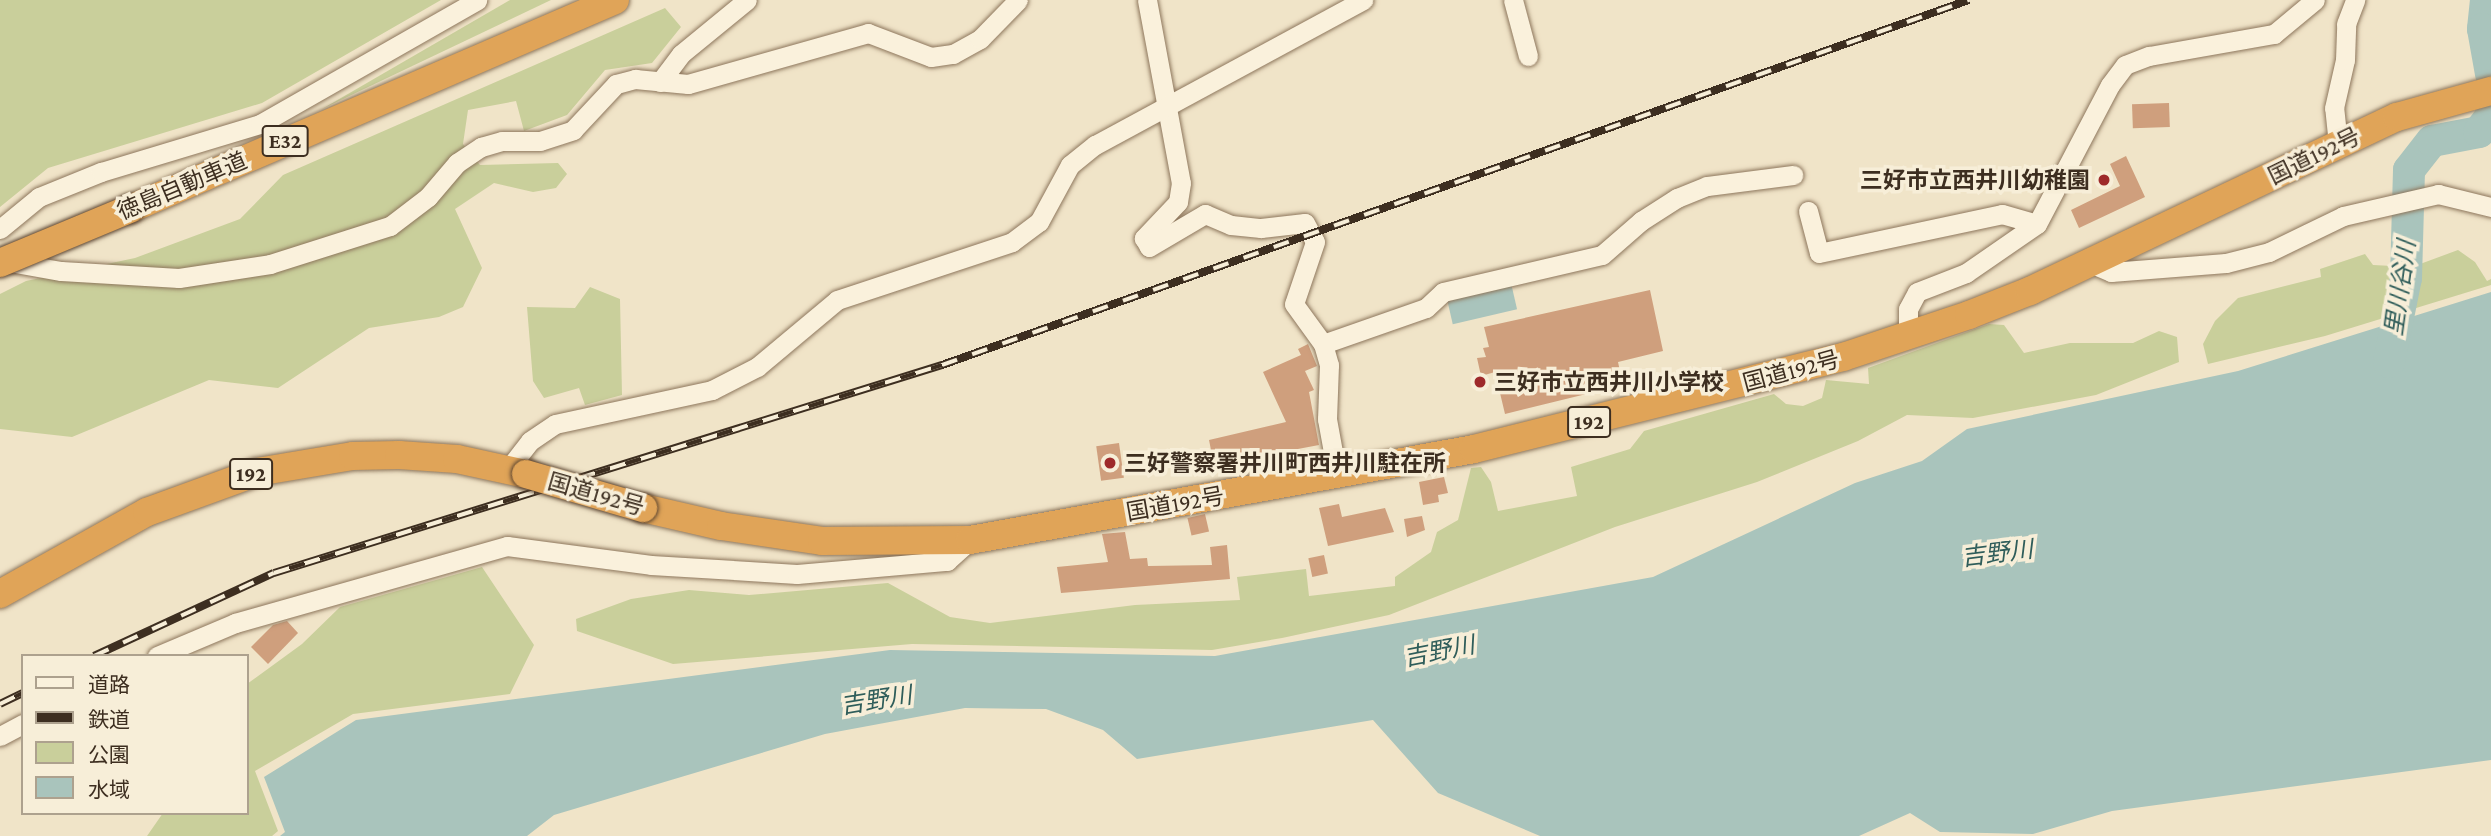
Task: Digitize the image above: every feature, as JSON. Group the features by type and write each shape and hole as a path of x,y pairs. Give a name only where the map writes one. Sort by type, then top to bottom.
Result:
{"highway":[{"name":"徳島自動車道","path":"441,73 588,0"},
{"name":"徳島自動車道","path":"0,261 130,209 615,0"},
{"name":"国道192号","path":"0,594 147,512 257,472 353,456 400,455 517,471 643,508 721,526 822,541 970,540 1474,449 1656,407 1908,336 2031,291 2338,144 2429,105 2489,91"}],"street":[{"path":"0,229 39,197 101,172 260,124 477,0"},
{"path":"660,82 681,54 747,0"},
{"path":"0,261 61,271 179,278 270,264 331,248 390,226 428,197 457,163 481,147 502,141 540,141 573,130 615,84 635,79 688,83 868,33 932,57 953,54 980,39 1018,0"},
{"path":"1147,0 1168,105 1181,194 1158,227 1144,238 1149,247 1205,214 1231,225 1261,228 1305,223 1315,242 1294,304 1323,344 1329,365 1327,419 1336,474"},
{"path":"517,471 530,441 555,424 712,390 757,367 837,300 1012,242 1039,222 1070,165 1095,145 1363,0"},
{"path":"1513,0 1528,56"},
{"path":"1908,336 1908,309 1917,292 1966,273 2037,224 2110,85 2125,65 2149,56 2274,34 2315,0"},
{"path":"2338,144 2334,108 2345,60 2346,24 2355,0"},
{"path":"1323,344 1426,308 1443,292 1602,255 1641,221 1677,198 1707,186 1793,175"},
{"path":"2090,263 2111,272 2226,263 2269,252 2343,216 2425,197 2458,197 2491,207"},
{"path":"1808,211 1819,253 2002,214 2037,224"},
{"path":"163,654 235,622 507,546 679,568 797,574 947,561 970,540"},
{"path":"0,736 21,725"}],"green space":[{"path":"0,0 441,0 262,103 48,168 0,207"},
{"path":"510,0 551,0 322,109"},
{"path":"665,8 681,27 652,63 605,70 567,115 524,131 516,101 468,110 463,144 480,165 558,163 567,174 556,188 533,192 494,183 455,209 482,268 463,307 439,317 369,328 278,388 209,380 72,437 0,429 0,294 26,281 135,258 240,219 283,175"},
{"path":"2458,250 2475,262 2487,281 2491,279 2491,285 2325,336 2208,364 2203,344 2215,321 2238,298 2321,277 2320,269 2365,254 2373,265 2412,267"},
{"path":"590,287 620,299 622,395 585,405 579,388 544,398 533,381 527,307 575,308"},
{"path":"1989,324 2004,325 2024,353 2070,343 2133,343 2159,331 2177,337 2179,362 2096,395 1973,418 1907,415 1858,441 1757,482 1615,527 1389,615 1212,650 912,644 673,664 577,631 576,619 631,599 689,590 749,595 888,583 950,617 990,623 1135,605 1240,600 1237,577 1306,569 1309,596 1395,586 1395,577 1431,552 1437,532 1458,520 1471,468 1481,467 1491,482 1498,511 1577,496 1571,467 1630,449 1644,431 1774,394 1786,404 1803,406 1822,398 1826,380 1869,384 1868,368"},
{"path":"482,567 534,645 510,694 353,714 255,771 278,831 272,836 147,836 162,815 248,815 248,683 302,644 340,607"}],"water":[{"path":"1511,283 1517,309 1453,324 1447,298"},
{"name":"吉野川","path":"2491,292 2491,760 2112,811 2033,834 1940,832 1910,813 1859,836 1540,836 1438,793 1373,720 1137,759 1103,730 1046,709 965,708 825,734 554,815 527,836 280,836 285,832 264,777 356,720 890,650 1215,656 1653,577 1855,483 1922,461 1967,429 2238,371"}],"building":[{"path":"2169,103 2170,127 2133,128 2132,104"},
{"path":"2126,156 2145,197 2079,228 2071,210 2120,186 2110,164"},
{"path":"1650,290 1663,351 1618,362 1623,385 1505,414 1495,372 1481,376 1477,358 1486,357 1483,348 1489,347 1484,327"},
{"path":"1308,344 1317,366 1305,371 1314,390 1309,392 1319,445 1214,465 1209,440 1286,422 1263,372 1301,355 1298,349"},
{"name":"三好警察署井川町西井川駐在所","path":"1119,443 1124,478 1101,481 1096,446"},
{"path":"1444,477 1448,493 1438,495 1439,502 1423,505 1419,482"},
{"path":"1339,504 1342,517 1385,508 1394,532 1328,546 1319,508"},
{"path":"1205,514 1209,532 1192,536 1187,518"},
{"path":"1422,516 1425,530 1407,537 1404,519"},
{"path":"1125,532 1130,559 1147,558 1148,566 1212,565 1210,547 1227,545 1230,579 1061,593 1057,567 1108,562 1102,534"},
{"path":"1324,555 1328,574 1312,577 1308,558"},
{"path":"287,621 298,633 268,664 251,647 273,625"}],"waterway":[{"name":"里川谷川","path":"2486,0 2483,29 2491,74"},
{"name":"里川谷川","path":"2389,362 2406,278 2409,170 2432,141 2479,132 2491,116"}],"railway":[{"path":"98,654 274,573 942,365 1969,0"},
{"path":"0,704 21,694"}],"place":[{"name":"三好市立西井川幼稚園","path":"2104,180"},
{"name":"三好市立西井川小学校","path":"1480,382"},
{"name":"三好警察署井川町西井川駐在所","path":"1110,463"}]}
